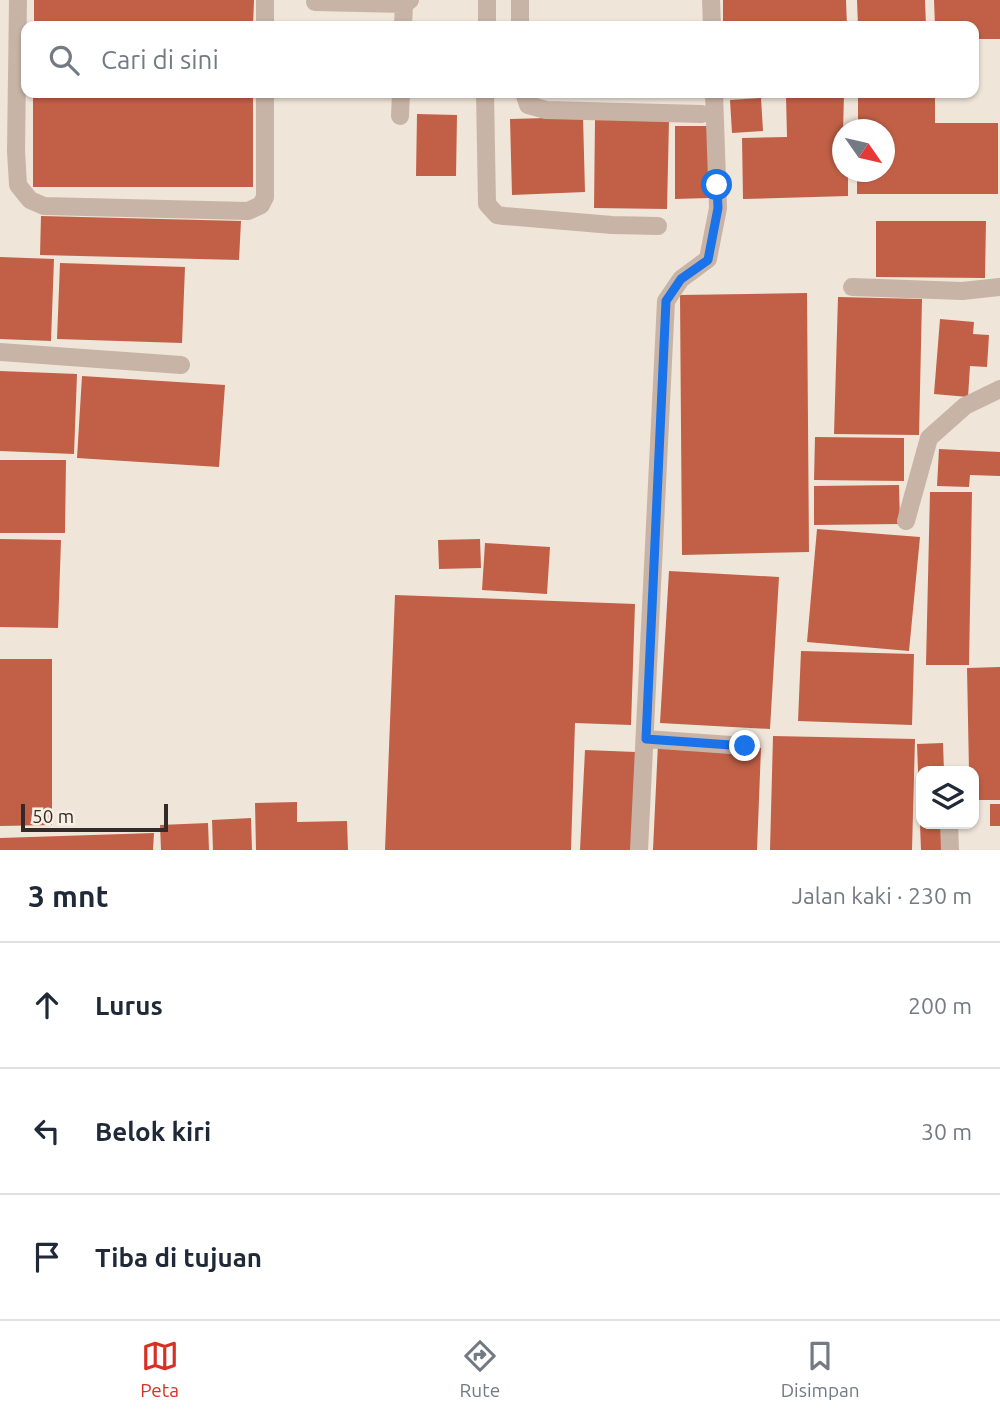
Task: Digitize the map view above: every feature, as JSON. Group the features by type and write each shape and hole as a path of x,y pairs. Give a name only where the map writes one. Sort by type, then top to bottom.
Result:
{"lane":[{"path":"18,0 18,185 30,200 44,206 248,211 255,208 261,205 265,197 265,98"},
{"path":"265,0 265,21"},
{"path":"486,21 487,0"},
{"path":"520,0 520,21"},
{"path":"711,0 712,21"},
{"path":"315,2 407,2 404,21"},
{"path":"400,116 401,98"},
{"path":"485,98 487,204 491,211 497,215 517,218 658,226"},
{"path":"526,98 528,105 533,108 546,110 702,114"},
{"path":"639,850 666,301 681,279 708,260 718,208 714,98"},
{"path":"852,286 962,290 1000,287"},
{"path":"0,352 181,365"},
{"path":"906,521 929,438 965,406 1000,389"},
{"path":"646,739 745,746"},
{"path":"949,829 950,850"}],"building":[{"path":"34,0 254,0 253,21 34,21"},
{"path":"723,0 846,0 847,21 723,21"},
{"path":"857,0 925,0 926,21 858,21"},
{"path":"934,0 1000,0 1000,39 979,39 979,21 935,21"},
{"path":"33,98 253,98 253,187 33,187"},
{"path":"761,98 763,131 732,133 730,100"},
{"path":"786,98 844,98 843,119 832,119 832,182 848,182 848,196 743,199 742,138 787,137"},
{"path":"858,98 935,98 935,123 998,123 998,194 857,194 857,182 895,182 895,119 858,119"},
{"path":"417,114 457,115 456,176 416,176"},
{"path":"583,117 585,192 512,195 510,119"},
{"path":"595,120 669,120 667,209 594,208"},
{"path":"675,126 709,126 709,198 675,199"},
{"path":"41,216 241,221 239,260 40,255"},
{"path":"876,221 986,221 985,278 876,277"},
{"path":"0,257 54,259 51,341 0,339"},
{"path":"60,263 185,267 182,343 57,339"},
{"path":"807,293 809,552 682,555 680,295"},
{"path":"838,297 922,299 919,435 834,434"},
{"path":"940,319 974,322 973,334 989,335 987,367 970,366 968,397 934,394"},
{"path":"0,371 77,374 74,454 0,451"},
{"path":"82,376 225,385 219,467 77,458"},
{"path":"815,437 904,438 904,481 814,480"},
{"path":"939,449 1000,452 1000,476 970,475 969,487 937,486"},
{"path":"0,460 66,460 65,533 0,533"},
{"path":"899,485 900,524 814,525 814,486"},
{"path":"930,492 972,492 969,665 926,665"},
{"path":"817,529 920,537 909,651 807,642"},
{"path":"0,539 61,540 58,628 0,627"},
{"path":"480,539 481,568 439,569 438,540"},
{"path":"485,543 550,547 547,594 482,590"},
{"path":"669,571 779,577 770,729 660,723"},
{"path":"395,595 635,604 631,725 575,723 571,850 385,850"},
{"path":"801,651 914,654 912,725 798,721"},
{"path":"0,659 52,659 52,825 0,826"},
{"path":"1000,667 1000,800 979,800 979,766 969,766 967,668"},
{"path":"773,736 915,739 912,850 770,850"},
{"path":"943,743 944,766 918,766 917,744"},
{"path":"658,744 761,748 757,850 653,850"},
{"path":"585,750 636,752 631,850 580,850"},
{"path":"297,802 297,822 347,821 348,850 256,850 255,803"},
{"path":"990,804 1000,804 1000,826 990,826"},
{"path":"251,818 252,850 213,850 212,820"},
{"path":"208,823 209,850 161,850 160,825"},
{"path":"920,829 946,829 946,850 921,850"},
{"path":"154,833 153,850 0,850 0,838"}],"route":[{"path":"717,185 718,208 708,260 681,279 666,301 646,739 745,746"}]}
